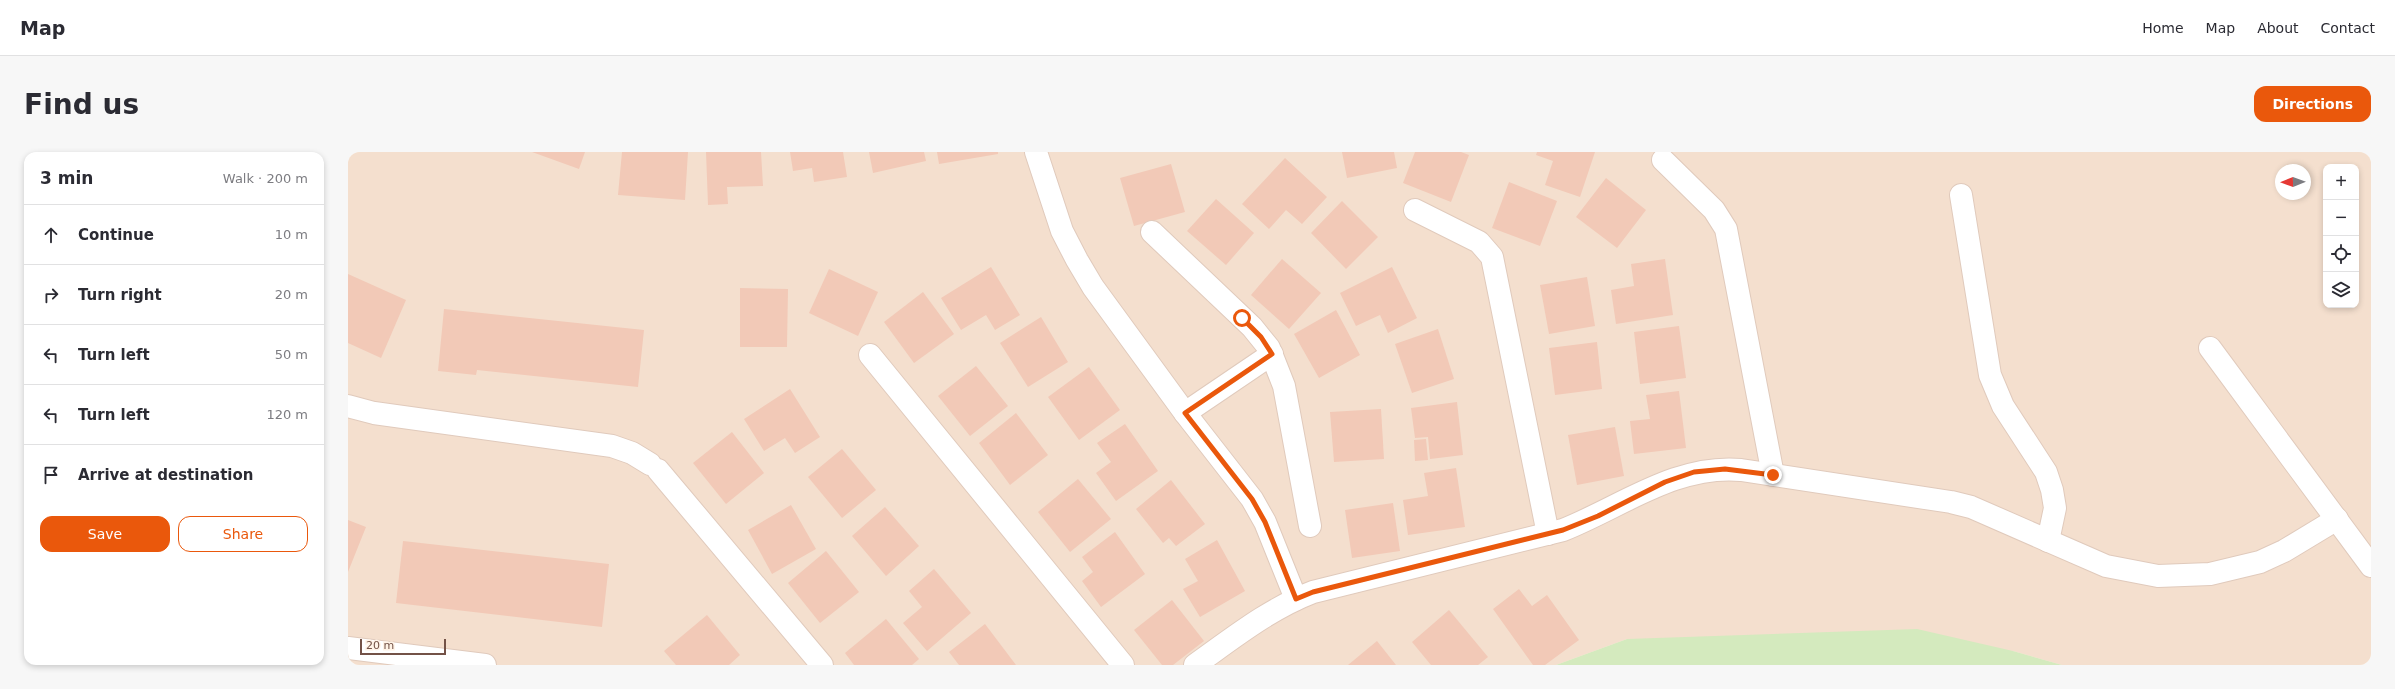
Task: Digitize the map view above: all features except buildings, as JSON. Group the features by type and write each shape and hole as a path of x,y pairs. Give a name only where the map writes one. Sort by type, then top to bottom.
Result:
{"lane":[{"path":"1041,158 1051,200 1076,260 1093,288 1185,413 1252,499 1265,522 1296,599"},
{"path":"1663,160 1718,214 1728,235 1773,475"},
{"path":"1961,195 1990,375 2003,406 2046,472 2052,490 2055,508 2048,541"},
{"path":"1415,210 1479,242 1492,257 1548,534"},
{"path":"1152,232 1252,327 1272,354 1284,386 1310,526"},
{"path":"2210,348 2371,566"},
{"path":"1185,413 1272,354"},
{"path":"870,355 1123,665"},
{"path":"348,406 374,413 612,446 632,453 654,467 822,665"},
{"path":"1195,665 1263,616 1313,592 1548,534 1598,516 1665,482 1694,472 1725,469 1951,502 1990,514 2106,566 2158,576 2183,577 2229,571 2260,562 2284,551 2337,518"},
{"path":"348,648 485,665"}],"shaded area":[{"path":"348,152 2371,152 2371,665 2062,665 2013,651 1627,639 1556,665 348,665"}],"green space":[{"path":"1917,629 2013,651 2062,665 1556,665 1627,639"}],"route":[{"path":"1242,318 1261,337 1272,354 1185,413 1220,459 1238,478 1252,499 1265,522 1296,599 1313,592 1349,585 1563,530 1598,516 1665,482 1694,472 1725,469 1773,475"}]}
